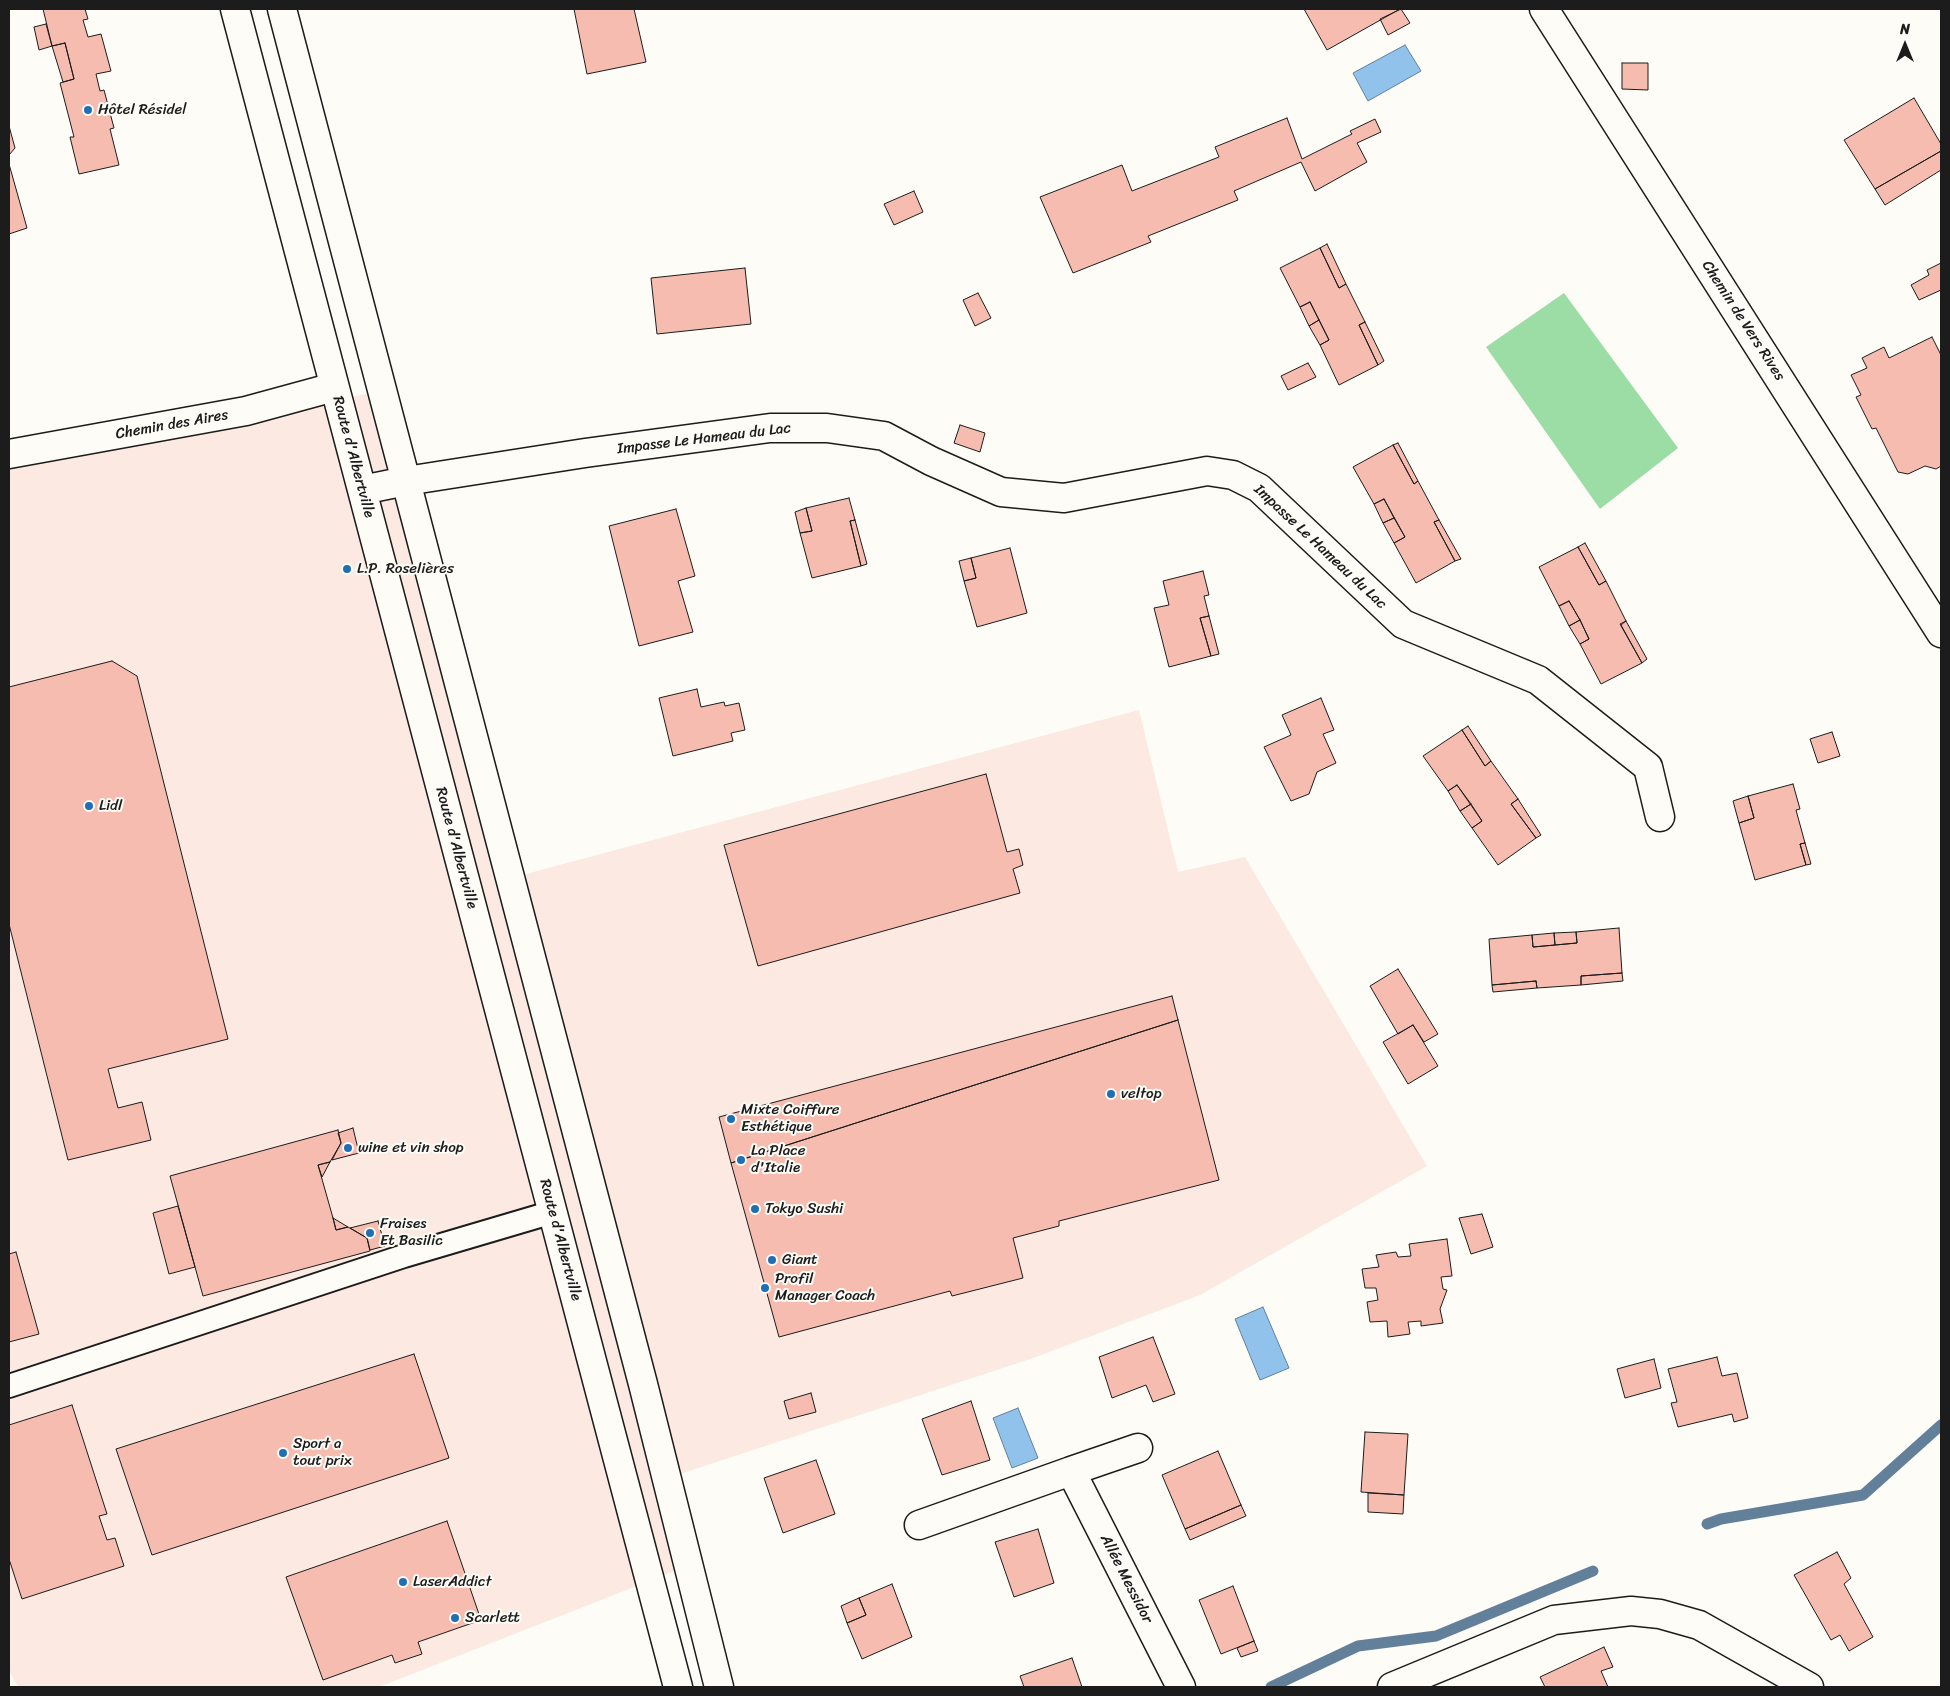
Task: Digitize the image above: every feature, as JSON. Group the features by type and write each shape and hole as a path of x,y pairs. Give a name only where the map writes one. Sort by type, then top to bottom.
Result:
{"main road":[{"name":"Route d'Albertville","path":"235,9 678,1687"},
{"path":"282,9 662,1460 719,1687"},
{"name":"Chemin de Vers Rives","path":"1544,9 1941,633"},
{"name":"Chemin des Aires","path":"9,454 246,411 334,387"},
{"name":"Impasse Le Hameau du Lac","path":"362,490 406,481 585,453 751,431 818,428 884,436 931,461 1001,492 1064,498 1207,471 1233,475 1259,488 1403,624 1538,680 1648,767 1660,817"},
{"path":"918,1525 1138,1448"},
{"name":"Allée Messidor","path":"1071,1471 1182,1687"},
{"path":"1392,1687 1554,1620 1631,1611 1660,1614 1699,1625 1796,1685"}],"lane":[{"path":"9,1386 404,1256 553,1212"}],"shaded area":[{"path":"390,389 511,878 1139,710 1178,872 1245,857 1427,1166 1200,1295 1033,1358 674,1476 698,1562 379,1687 18,1687 9,1671 9,466"}],"green space":[{"path":"1564,293 1678,448 1600,509 1486,347"}],"water":[{"path":"1405,45 1421,71 1368,101 1353,73"},
{"path":"1263,1307 1289,1368 1260,1380 1235,1319"},
{"path":"1018,1408 1038,1458 1012,1468 993,1418"}],"building":[{"name":"Hôtel Résidel","path":"43,9 85,9 88,19 83,20 88,37 101,34 111,71 96,74 100,91 104,90 114,128 110,129 119,165 79,174 70,137 74,137 60,83 74,79 65,43 52,46"},
{"path":"574,9 634,9 646,62 587,74"},
{"path":"1304,9 1400,9 1327,50"},
{"path":"1401,9 1410,23 1388,35 1380,19"},
{"path":"46,24 52,46 39,50 34,27"},
{"path":"65,43 74,79 63,82 52,46"},
{"path":"1622,63 1648,63 1648,90 1622,89"},
{"path":"1914,98 1941,144 1941,151 1875,189 1844,140"},
{"path":"1287,118 1302,159 1352,134 1350,131 1375,119 1381,132 1357,143 1367,162 1315,191 1301,162 1234,191 1238,200 1148,236 1151,242 1073,273 1040,197 1122,165 1132,191 1219,157 1215,147"},
{"path":"9,126 15,148 9,155"},
{"path":"1941,151 1941,170 1885,205 1875,189"},
{"path":"9,164 27,228 9,234"},
{"path":"914,191 923,212 894,225 884,204"},
{"path":"1327,244 1346,284 1339,288 1320,248"},
{"path":"1320,248 1339,288 1346,284 1365,322 1359,325 1378,365 1339,385 1320,345 1329,340 1310,302 1300,307 1280,268"},
{"path":"1941,263 1941,290 1919,300 1911,285 1929,275 1927,270"},
{"path":"745,268 751,324 657,334 651,278"},
{"path":"978,293 991,318 975,326 963,300"},
{"path":"1310,302 1319,320 1309,326 1300,307"},
{"path":"1319,320 1329,340 1320,345 1309,326"},
{"path":"1365,322 1384,361 1378,365 1359,325"},
{"path":"1932,337 1941,355 1941,466 1936,469 1925,466 1908,474 1898,472 1876,428 1872,429 1856,397 1861,395 1851,375 1867,368 1862,358 1884,347 1889,358"},
{"path":"1308,363 1316,377 1288,390 1281,376"},
{"path":"960,425 985,433 980,452 954,443"},
{"path":"1398,443 1418,481 1414,484 1393,445"},
{"path":"1393,445 1414,484 1418,481 1439,520 1434,522 1455,561 1416,583 1394,543 1405,537 1384,499 1374,504 1353,467"},
{"path":"849,498 855,520 850,521 861,566 812,578 800,533 812,531 806,508"},
{"path":"1384,499 1394,518 1383,523 1374,504"},
{"path":"806,508 812,531 800,533 795,512"},
{"path":"676,509 695,576 678,581 693,632 639,646 609,526"},
{"path":"1394,518 1405,537 1394,543 1383,523"},
{"path":"855,520 867,564 861,566 850,521"},
{"path":"1439,520 1461,559 1455,561 1434,522"},
{"path":"1585,543 1606,581 1599,585 1578,547"},
{"path":"1578,547 1599,585 1606,581 1626,621 1620,624 1642,663 1601,684 1580,644 1589,639 1580,620 1569,601 1559,606 1539,567"},
{"path":"1010,548 1027,613 977,627 964,581 976,578 971,558"},
{"path":"971,558 976,578 964,581 959,561"},
{"path":"1203,571 1209,595 1204,596 1209,616 1200,618 1211,656 1169,667 1154,608 1169,605 1163,581"},
{"path":"1569,601 1580,620 1569,626 1559,606"},
{"path":"1209,616 1219,654 1211,656 1200,618"},
{"path":"1580,620 1589,639 1580,644 1569,626"},
{"path":"1626,621 1647,659 1642,663 1621,625"},
{"name":"Lidl","path":"112,661 137,676 228,1039 108,1069 118,1108 142,1102 151,1140 68,1160 9,924 9,687"},
{"path":"697,689 701,707 724,702 725,706 739,703 745,730 731,733 733,741 673,756 659,698"},
{"path":"1321,698 1334,730 1323,734 1336,763 1317,772 1309,794 1291,801 1264,747 1291,735 1282,715"},
{"path":"1468,726 1491,761 1485,766 1462,730"},
{"path":"1462,730 1485,766 1491,761 1518,799 1511,804 1536,838 1498,865 1472,828 1482,821 1457,785 1448,791 1423,756"},
{"path":"1832,732 1840,756 1818,763 1810,739"},
{"path":"986,774 1007,852 1019,849 1023,865 1013,869 1020,893 758,966 724,845"},
{"path":"1793,784 1800,809 1796,810 1805,843 1800,844 1806,865 1755,880 1739,823 1754,818 1748,796"},
{"path":"1457,785 1471,804 1460,811 1448,791"},
{"path":"1748,796 1754,818 1739,823 1733,801"},
{"path":"1518,799 1541,835 1536,838 1511,804"},
{"path":"1471,804 1482,821 1472,828 1460,811"},
{"path":"1805,843 1811,864 1806,865 1800,844"},
{"path":"1619,928 1622,973 1581,976 1581,985 1537,988 1536,981 1492,985 1489,939 1532,935 1533,947 1577,943 1576,932"},
{"path":"1576,932 1577,943 1555,945 1554,933"},
{"path":"1554,933 1555,945 1533,947 1532,935"},
{"path":"1398,969 1438,1034 1424,1042 1413,1025 1398,1034 1370,986"},
{"path":"1622,973 1623,981 1581,985 1581,976"},
{"path":"1536,981 1537,988 1493,992 1492,985"},
{"path":"1172,996 1178,1020 731,1163 719,1117"},
{"path":"1178,1020 1219,1180 1059,1221 1059,1226 1013,1238 1023,1278 952,1296 950,1291 779,1337 731,1163"},
{"path":"1413,1025 1438,1066 1408,1084 1383,1042"},
{"name":"wine et vin shop","path":"353,1128 359,1153 332,1160 341,1143 338,1133"},
{"path":"338,1130 341,1143 330,1162 318,1165 336,1230 348,1227 367,1238 370,1251 203,1296 170,1176"},
{"path":"330,1162 322,1177 318,1165"},
{"path":"178,1206 195,1267 169,1274 153,1213"},
{"path":"1482,1214 1493,1247 1471,1254 1459,1218"},
{"path":"333,1218 348,1227 336,1230"},
{"name":"Fraises Et Basilic","path":"378,1221 385,1246 370,1250 367,1238 350,1228"},
{"path":"1447,1239 1452,1276 1441,1277 1443,1289 1447,1290 1440,1309 1443,1323 1421,1326 1421,1321 1408,1322 1410,1334 1388,1337 1387,1321 1370,1322 1367,1302 1378,1300 1376,1288 1365,1288 1362,1269 1379,1267 1376,1255 1396,1252 1398,1257 1411,1256 1409,1244"},
{"path":"16,1252 39,1334 9,1342 9,1254"},
{"path":"1153,1337 1175,1394 1153,1402 1146,1385 1112,1398 1099,1357"},
{"name":"Sport a tout prix","path":"414,1354 449,1458 152,1555 116,1449"},
{"path":"1717,1357 1722,1376 1737,1373 1748,1418 1734,1422 1732,1414 1678,1427 1671,1403 1677,1402 1668,1369"},
{"path":"1654,1359 1661,1388 1625,1398 1617,1369"},
{"path":"811,1393 816,1412 789,1419 784,1401"},
{"path":"971,1401 990,1460 942,1475 922,1419"},
{"path":"72,1405 107,1514 99,1516 107,1540 115,1538 124,1566 22,1599 9,1559 9,1425"},
{"path":"1365,1432 1408,1434 1404,1495 1361,1492"},
{"path":"1218,1451 1241,1505 1185,1529 1162,1475"},
{"path":"816,1460 835,1514 783,1533 764,1478"},
{"path":"1368,1493 1404,1495 1403,1514 1368,1512"},
{"path":"1241,1505 1246,1516 1190,1540 1185,1529"},
{"path":"447,1521 481,1620 418,1642 422,1654 395,1663 392,1655 323,1680 286,1577"},
{"path":"1038,1529 1054,1583 1014,1597 995,1542"},
{"path":"1837,1552 1851,1578 1844,1584 1873,1637 1849,1651 1840,1635 1831,1640 1794,1575"},
{"path":"892,1584 912,1637 862,1659 847,1623 866,1615 859,1598"},
{"path":"1233,1586 1254,1641 1221,1654 1199,1600"},
{"path":"859,1598 866,1615 847,1623 841,1606"},
{"path":"1254,1641 1258,1651 1241,1657 1237,1648"},
{"path":"1604,1647 1613,1667 1601,1671 1608,1687 1545,1687 1540,1677"},
{"path":"1072,1658 1082,1687 1024,1687 1020,1676"}],"waterway":[{"path":"1707,1524 1721,1519 1863,1495 1941,1425"},
{"path":"1271,1687 1358,1646 1436,1636 1593,1571"}],"place":[{"name":"Hôtel Résidel","path":"88,110"},
{"name":"L.P. Roselières","path":"347,569"},
{"name":"Lidl","path":"89,806"},
{"name":"veltop","path":"1111,1094"},
{"name":"Mixte Coiffure Esthétique","path":"731,1119"},
{"name":"wine et vin shop","path":"348,1148"},
{"name":"La Place d'Italie","path":"741,1160"},
{"name":"Tokyo Sushi","path":"755,1209"},
{"name":"Fraises Et Basilic","path":"370,1233"},
{"name":"Giant","path":"772,1260"},
{"name":"Profil Manager Coach","path":"765,1288"},
{"name":"Sport a tout prix","path":"283,1453"},
{"name":"LaserAddict","path":"403,1582"},
{"name":"Scarlett","path":"455,1618"}]}
